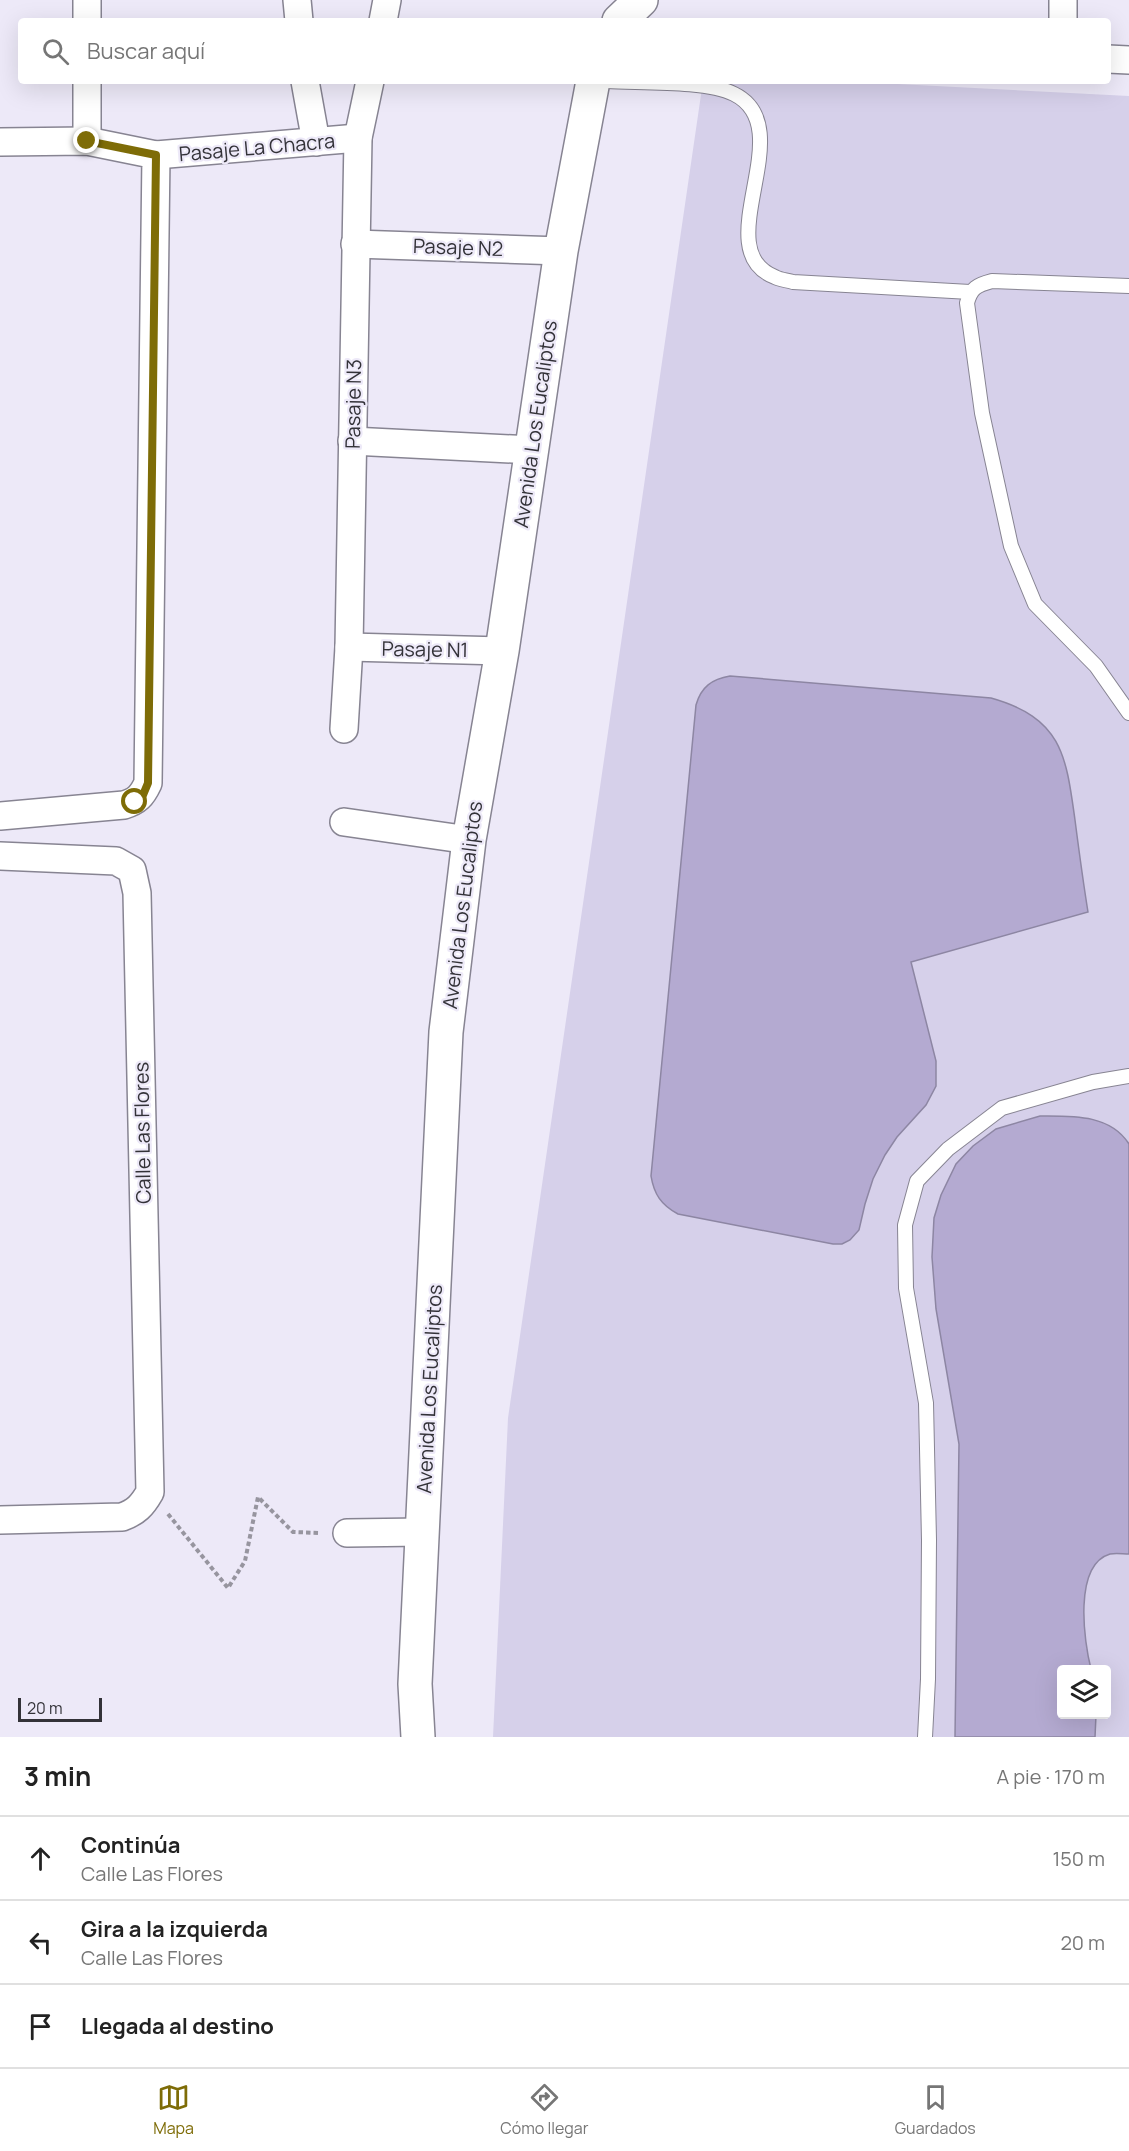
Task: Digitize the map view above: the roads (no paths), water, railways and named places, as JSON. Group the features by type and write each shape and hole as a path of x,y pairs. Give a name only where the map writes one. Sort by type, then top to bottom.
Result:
{"street":[{"path":"87,0 87,18"},
{"path":"297,0 299,18"},
{"path":"384,18 387,0"},
{"path":"603,18 606,0"},
{"path":"622,18 641,0"},
{"path":"1063,0 1063,18"},
{"path":"1111,59 1129,60"},
{"path":"87,84 87,141"},
{"path":"306,84 316,142"},
{"name":"Pasaje N3","path":"344,729 348,647 357,138 369,84"},
{"name":"Avenida Los Eucaliptos","path":"418,1737 415,1684 446,1032 469,840 502,651 561,251 592,84"},
{"name":"Pasaje La Chacra","path":"156,155 357,138"},
{"path":"0,142 87,141 156,155 148,783 143,795 135,802 124,805 0,816"},
{"name":"Pasaje N2","path":"355,244 561,251"},
{"path":"352,441 532,450"},
{"name":"Pasaje N1","path":"348,647 502,651"},
{"path":"344,822 469,840"},
{"name":"Calle Las Flores","path":"0,856 116,861 132,870 137,893 150,1492 142,1506 134,1513 122,1517 0,1520"},
{"path":"347,1533 423,1532"}],"lane":[{"path":"670,84 712,86 734,93 750,105 759,122 760,142 748,232 750,249 757,265 773,277 793,282 970,292"},
{"path":"1129,286 992,281 978,285 970,292 967,303 982,413 1011,546 1035,604 1096,666 1129,713"},
{"path":"925,1737 928,1679 929,1540 926,1403 906,1288 905,1225 917,1180 948,1149 1002,1108 1093,1082 1129,1076"}]}
